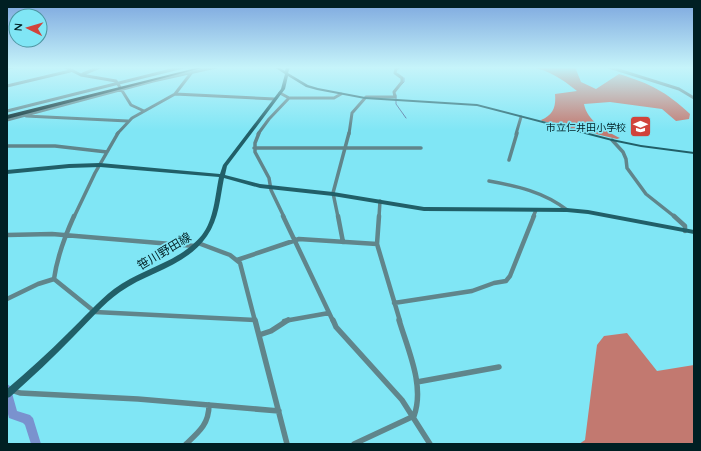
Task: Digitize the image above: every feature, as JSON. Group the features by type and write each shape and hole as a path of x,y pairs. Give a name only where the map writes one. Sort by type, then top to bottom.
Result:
{"highway":[{"path":"7,116 114,88"},
{"path":"7,116 119,88"}],"street":[{"path":"7,111 98,88"},
{"path":"7,120 130,88"},
{"path":"54,279 56,266 66,235 107,152 128,121 175,94 180,88"},
{"name":"笹川野田線","path":"9,392 120,289 164,266 197,244 207,232 211,223 222,176 229,159 283,88"},
{"path":"315,88 364,98 477,105 612,140 640,146 694,153"},
{"path":"343,242 333,194 344,148 350,131 352,113 364,98 373,96 395,97 394,92 397,88"},
{"path":"675,88 693,96"},
{"path":"122,90 131,105 144,111"},
{"path":"280,93 289,98 334,98 341,94"},
{"path":"175,94 276,99"},
{"path":"289,98 259,133 254,148 256,155 270,182 337,329 402,400 430,444"},
{"path":"26,115 128,121"},
{"path":"509,160 521,117"},
{"path":"612,140 626,156 627,168 630,174 646,194 680,221 685,226 685,231"},
{"path":"7,146 55,146 107,152"},
{"path":"254,148 421,148"},
{"path":"7,172 69,166 100,166 222,176 271,187 333,194 439,210 567,210 588,212 694,232"},
{"path":"489,181 518,188 552,199 567,210"},
{"path":"354,444 413,417 417,408 417,382 376,244 380,201"},
{"path":"394,304 472,291 506,280 510,276 536,210"},
{"path":"7,236 45,233 197,244 228,254 237,260 242,269 287,444"},
{"path":"237,260 295,239 376,244"},
{"path":"7,298 38,284 54,279"},
{"path":"54,279 95,312 255,320"},
{"path":"259,335 271,331 285,321 329,313"},
{"path":"417,382 498,367"},
{"path":"9,392 138,399 279,411"},
{"path":"186,444 207,422 210,413 209,406"}],"shaded area":[{"path":"573,88 655,88 673,99 690,114 689,119 676,121 662,109 610,102 584,104 589,116 603,129 620,138 617,139 541,120 549,116 553,110 555,94 577,91"},
{"path":"627,333 657,371 694,365 694,444 579,444 585,440 597,345 604,336"}],"waterway":[{"path":"396,95 396,104 406,118"},
{"path":"7,389 13,414 26,419 29,422 36,444"}],"place":[{"name":"市立仁井田小学校","path":"641,127"}]}
